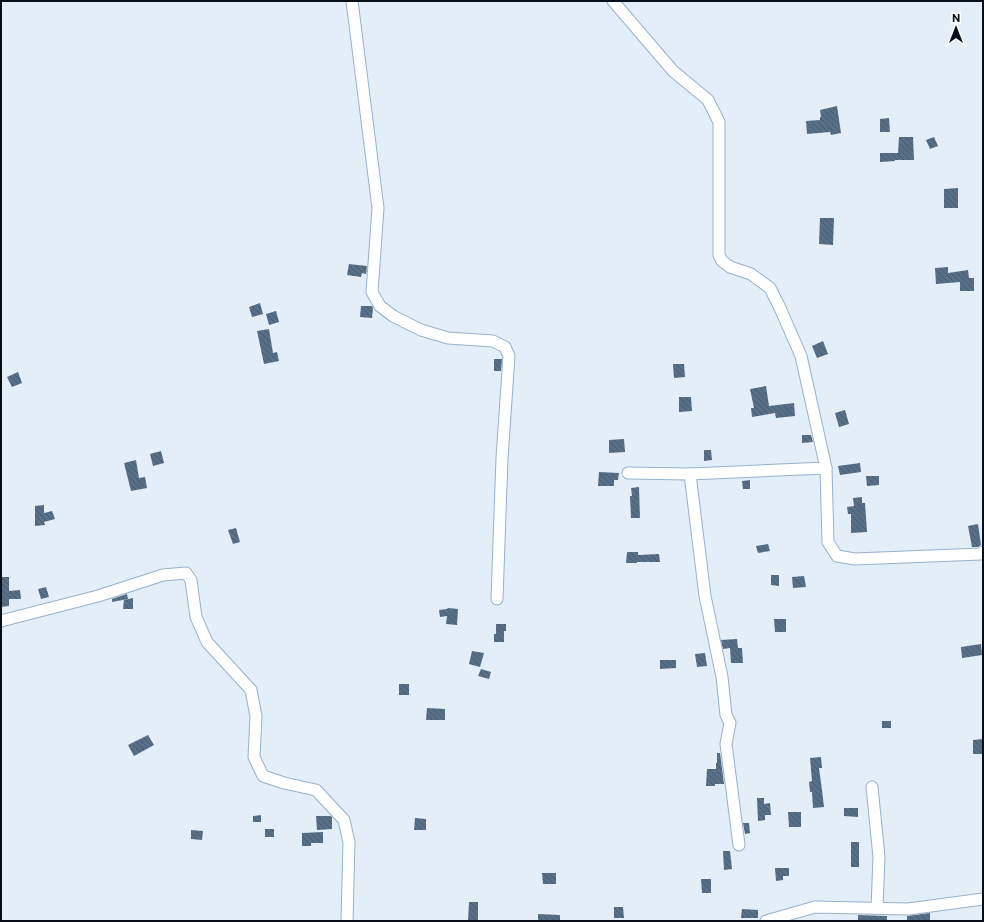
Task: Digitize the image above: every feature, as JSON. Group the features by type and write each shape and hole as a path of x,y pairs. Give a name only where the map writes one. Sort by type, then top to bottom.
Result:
{"street":[{"path":"352,1 378,208 372,292 380,306 393,316 421,330 448,338 493,341 505,347 509,356 502,458 497,599"},
{"path":"613,1 673,71 708,100 719,122 719,255 722,261 730,267 752,274 770,288 801,356 826,468 828,542 837,556 855,559 981,554 983,552"},
{"path":"628,473 690,474 826,468"},
{"path":"690,474 705,596 722,677 726,715 730,723 726,744 739,845"},
{"path":"1,621 98,596 163,575 186,573 191,580 196,617 207,642 252,690 256,716 254,757 263,776 284,783 316,790 344,820 349,842 347,921"},
{"path":"872,787 879,857 877,908"},
{"path":"766,921 815,907 908,909 983,899"}],"building":[{"path":"837,106 841,133 831,135 830,132 807,134 806,121 820,120 820,110"},
{"path":"889,118 890,132 880,132 880,119"},
{"path":"899,137 913,137 914,160 880,162 880,153 898,153"},
{"path":"934,137 938,146 930,149 926,140"},
{"path":"958,188 958,208 944,208 944,189"},
{"path":"820,218 834,218 833,245 819,244"},
{"path":"349,264 367,266 366,274 362,273 361,277 347,275"},
{"path":"948,267 948,273 968,270 969,278 974,278 974,291 960,291 960,282 936,284 935,268"},
{"path":"260,303 263,314 252,317 249,307"},
{"path":"361,306 372,306 372,318 360,317"},
{"path":"276,311 279,322 269,325 266,314"},
{"path":"269,329 273,353 277,352 279,361 264,364 257,331"},
{"path":"823,341 828,354 817,358 812,346"},
{"path":"494,359 502,359 501,371 494,371"},
{"path":"673,364 684,364 685,377 674,378"},
{"path":"18,372 22,383 12,387 7,377"},
{"path":"766,386 769,406 794,403 795,416 776,418 775,413 752,417 751,408 754,408 750,389"},
{"path":"679,397 691,397 692,411 679,412"},
{"path":"845,410 849,424 839,427 835,413"},
{"path":"802,435 811,435 813,442 802,443"},
{"path":"624,439 625,452 609,453 609,440"},
{"path":"704,450 711,450 712,460 704,461"},
{"path":"161,451 164,463 153,466 150,454"},
{"path":"136,460 139,478 145,477 147,488 131,491 124,463"},
{"path":"860,463 861,472 840,475 838,466"},
{"path":"599,472 619,473 618,480 614,480 614,486 598,486"},
{"path":"866,476 879,476 879,485 867,486"},
{"path":"750,480 750,489 743,489 742,481"},
{"path":"639,487 640,518 631,518 631,488"},
{"path":"862,497 862,503 865,503 867,532 851,533 851,514 848,514 847,507 854,506 853,498"},
{"path":"44,505 44,513 52,511 55,519 44,522 45,525 35,526 35,506"},
{"path":"978,524 981,545 978,547 972,547 968,526"},
{"path":"236,528 240,542 233,544 228,530"},
{"path":"768,544 770,551 758,553 756,546"},
{"path":"627,552 638,552 638,555 659,554 660,562 626,563"},
{"path":"771,575 779,575 779,586 771,585"},
{"path":"804,576 806,587 793,588 792,577"},
{"path":"1,577 9,577 9,591 20,590 21,599 9,599 9,606 1,607"},
{"path":"46,587 49,597 41,599 38,589"},
{"path":"127,594 128,599 112,602 112,599"},
{"path":"133,598 133,609 123,609 124,600"},
{"path":"448,608 458,609 457,625 446,624 447,616 440,617 439,610"},
{"path":"774,619 786,619 786,632 775,632"},
{"path":"496,624 506,624 506,631 504,631 504,642 494,642"},
{"path":"737,639 738,648 742,648 743,663 731,663 730,648 723,649 721,640"},
{"path":"981,644 982,655 962,658 961,647"},
{"path":"472,651 484,653 480,667 469,664"},
{"path":"705,653 707,666 697,667 695,654"},
{"path":"660,660 676,660 676,668 660,669"},
{"path":"481,669 491,672 489,679 478,676"},
{"path":"399,684 409,684 409,695 399,695"},
{"path":"427,708 445,709 445,720 426,720"},
{"path":"882,721 891,721 891,728 882,728"},
{"path":"148,735 154,745 134,756 128,745"},
{"path":"983,739 983,754 973,754 973,740"},
{"path":"717,753 720,753 724,784 706,786 707,769 716,769"},
{"path":"821,757 822,768 819,768 824,807 813,808 812,792 810,792 809,782 812,781 810,758"},
{"path":"757,798 764,798 764,804 770,803 771,815 765,815 765,820 758,821"},
{"path":"844,808 858,808 858,817 844,816"},
{"path":"788,812 801,812 801,827 789,827"},
{"path":"261,815 261,822 253,822 253,816"},
{"path":"316,816 332,817 332,829 317,830"},
{"path":"415,818 426,819 426,830 414,830"},
{"path":"743,823 749,823 750,833 745,834"},
{"path":"265,829 274,829 274,837 265,837"},
{"path":"191,830 203,831 202,840 191,839"},
{"path":"323,832 323,843 311,843 311,846 302,846 302,833"},
{"path":"851,842 859,842 859,867 851,867"},
{"path":"723,851 730,851 732,869 724,870"},
{"path":"775,868 789,868 789,876 783,876 783,880 776,881"},
{"path":"542,873 556,873 556,884 543,884"},
{"path":"701,879 711,879 711,893 702,893"},
{"path":"469,902 478,902 478,921 468,921"},
{"path":"614,907 623,907 624,918 614,918"},
{"path":"742,909 758,910 758,918 741,918"},
{"path":"930,913 930,921 907,921 907,916"},
{"path":"538,914 560,915 560,921 538,921"},
{"path":"858,915 887,916 887,921 858,921"}]}
